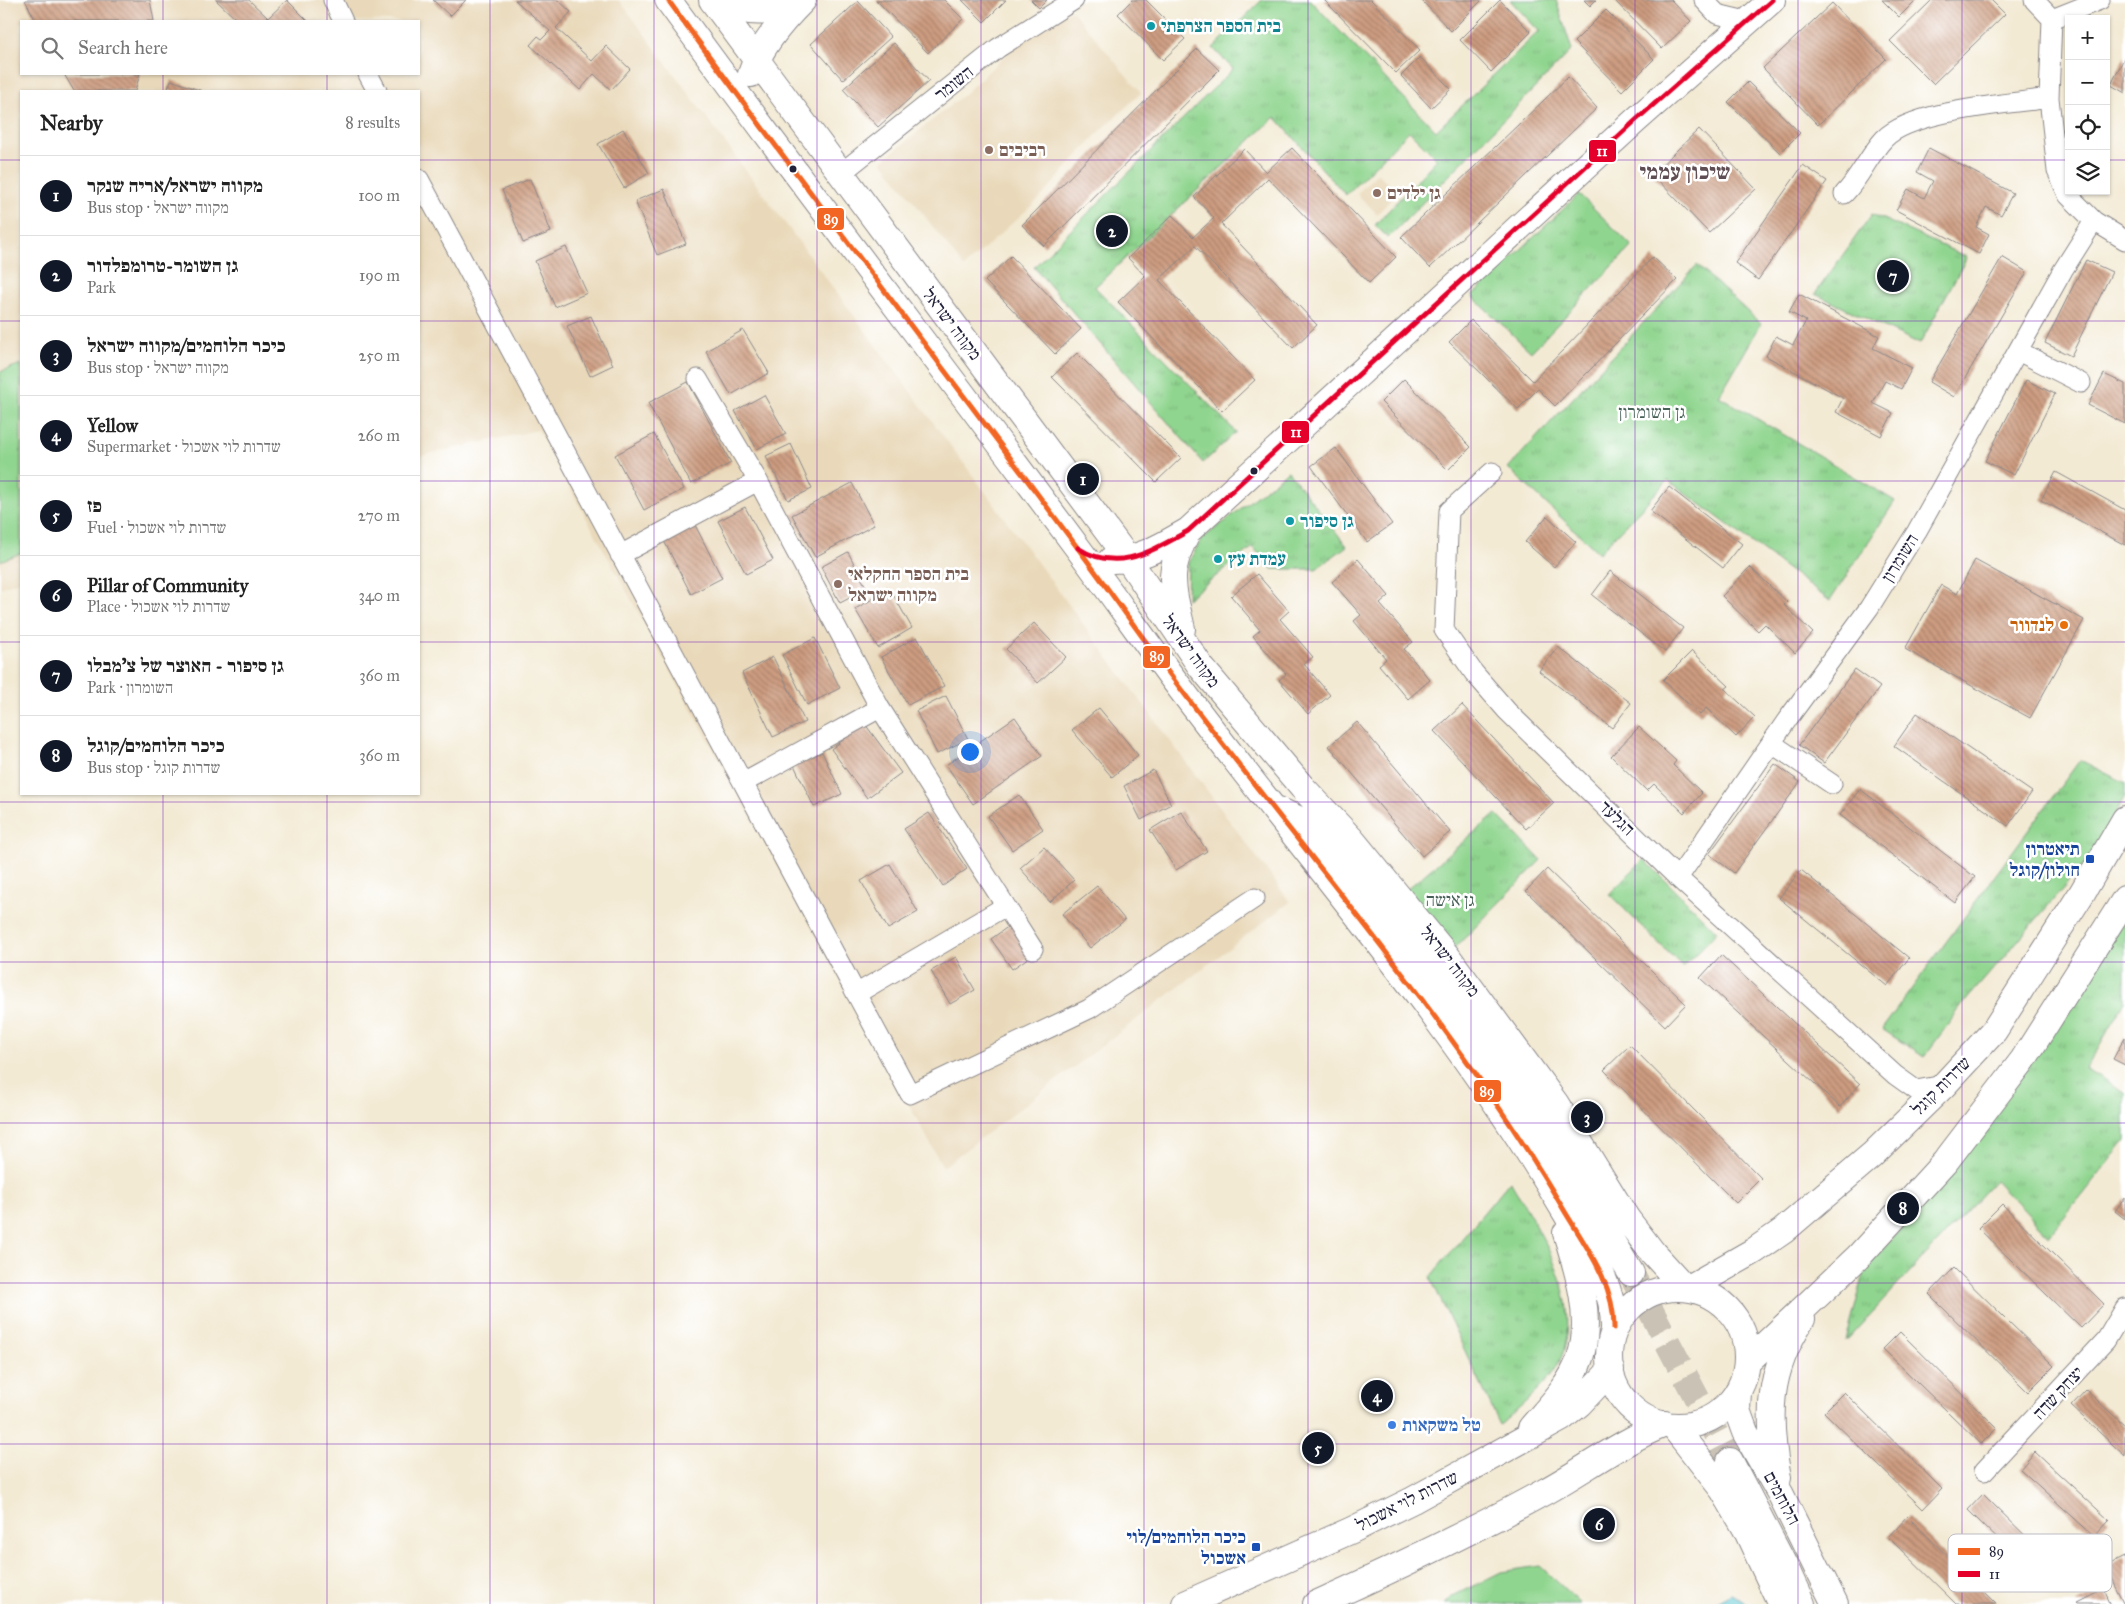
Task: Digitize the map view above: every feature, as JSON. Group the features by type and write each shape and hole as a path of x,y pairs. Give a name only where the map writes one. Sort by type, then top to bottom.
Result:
{"main road":[{"name":"מקווה ישראל","path":"668,0 746,108 1078,548 1174,679 1425,1004 1544,1176 1602,1276 1612,1298 1614,1329"},
{"name":"מקווה ישראל","path":"712,0 1128,559 1186,647 1223,696 1302,787 1364,854 1457,969 1556,1104 1632,1225 1653,1253 1687,1288"},
{"path":"720,0 739,10 755,12 773,12 802,1"},
{"path":"1078,548 1090,556 1103,559 1128,559 1155,549 1188,531 1746,21 1772,0"},
{"path":"746,108 749,80 756,60 773,34 802,1"},
{"path":"1186,647 1172,581 1173,564 1188,531"},
{"path":"1302,787 1309,824"},
{"path":"1271,807 1309,824 1404,939 1497,1064 1550,1141 1631,1273"},
{"name":"שדרות קוגל","path":"1687,1288 1754,1251 1782,1231 1872,1155 1944,1085 1994,1032 2124,823"},
{"path":"1747,1362 1823,1291 1894,1220 1930,1179 1975,1124 2023,1060 2124,902"},
{"path":"1518,1442 1569,1379 1580,1358 1584,1338 1584,1306 1574,1256 1563,1222 1544,1176"},
{"path":"1687,1288 1704,1293 1721,1303 1732,1313 1740,1325 1746,1343 1747,1362 1745,1375 1738,1391 1731,1402 1718,1414 1704,1421 1688,1425 1669,1425 1642,1416 1620,1394 1611,1370 1610,1345 1614,1329 1623,1314 1635,1302 1650,1293 1667,1289 1687,1288"},
{"path":"1781,1496 1770,1422 1774,1379 1793,1335 1823,1291"},
{"name":"שדרות לוי אשכול","path":"1185,1604 1387,1513 1562,1418 1579,1404 1611,1370"},
{"name":"הלוחמים","path":"1738,1391 1736,1401 1740,1421 1781,1496 1835,1604"},
{"path":"1316,1604 1438,1547 1552,1488 1624,1443 1669,1425"},
{"path":"1669,1425 1700,1460 1728,1499 1746,1529 1781,1604"},
{"path":"1730,1461 1785,1566 1802,1604"}],"street":[{"path":"333,0 343,20"},
{"name":"השומר","path":"840,174 998,48 1074,0"},
{"path":"1704,0 1717,14 1746,21"},
{"path":"2034,0 2052,19 2050,98 2057,171 2068,195 2094,221 2125,240"},
{"path":"2052,19 2100,0"},
{"path":"369,75 376,90"},
{"path":"1844,194 1852,186 1884,139 1901,126 1948,113 2050,98"},
{"path":"420,180 910,1094 1089,1009 1255,898"},
{"name":"השומרון","path":"1678,878 1771,743 1869,608 1918,531 2018,351 2094,221"},
{"path":"2018,351 2081,383"},
{"path":"698,379 758,481 880,708 1004,907 1033,949"},
{"name":"הגלעד","path":"1492,472 1449,511 1444,630 1474,673 1507,711 1678,878 1895,1075 1916,1090 1944,1085"},
{"path":"620,555 758,481"},
{"path":"743,783 880,708"},
{"path":"1771,743 1832,784"},
{"path":"856,994 1004,907"},
{"name":"יצחק שדה","path":"1984,1472 2106,1340 2125,1308"}],"shaded area":[{"name":"בית הספר החקלאי מקווה ישראל","path":"0,0 619,0 1290,902 943,1167 538,430 420,456 420,90 20,90 20,580 0,588"},
{"name":"רביבים","path":"1072,10 1141,93 1093,138 1040,198 964,267 882,161 962,96 1016,46"},
{"name":"גן ילדים","path":"1377,173 1398,192 1377,214 1357,194"}],"green space":[{"path":"1262,0 1310,0 1436,131 1539,31 1510,0 1556,0 1572,50 1388,238 1375,225 1437,159 1409,131 1346,195 1275,117 1095,287 1236,432 1203,463 1034,267 1233,69 1213,48"},
{"path":"1579,194 1632,246 1531,352 1472,296"},
{"path":"1872,214 1967,257 1920,344 1815,294"},
{"name":"גן השומרון","path":"1697,265 1761,324 1719,396 1895,501 1830,601 1668,480 1599,553 1508,468"},
{"path":"20,364 20,553 0,561 0,372"},
{"path":"1288,471 1347,546 1316,569 1272,569 1253,547 1187,599 1188,563 1201,540"},
{"path":"2080,760 2125,783 2125,796 2093,854 1963,1004 1924,1057 1882,1029"},
{"name":"גן אישה","path":"1496,814 1541,860 1447,956 1399,896"},
{"path":"1644,859 1717,932 1683,967 1609,894"},
{"path":"2125,919 2125,1001 2086,1069 2125,1092 2125,1141 2049,1236 1995,1180 1846,1341 1865,1270 1944,1175"},
{"path":"1510,1181 1535,1223 1557,1271 1565,1296 1568,1321 1565,1345 1556,1368 1538,1390 1500,1425 1430,1277"},
{"path":"1540,1566 1581,1604 1445,1604 1453,1596 1501,1572"}],"water":[{"path":"1731,1594 1744,1600 1747,1604 1716,1604"}],"building":[{"path":"25,0 150,0 154,20 35,20"},
{"path":"216,0 249,0 268,18 287,0 307,20 237,20"},
{"path":"433,0 466,0 450,16"},
{"path":"515,0 558,0 571,12 556,28 592,61 606,46 630,69 611,90 594,74 580,90 530,45 538,36 542,39 550,31"},
{"path":"876,0 944,0 963,19 928,53"},
{"path":"962,0 1006,0 984,22"},
{"path":"1031,0 1047,0 1039,8"},
{"name":"בית הספר הצרפתי","path":"1132,0 1146,0 1185,39 1163,60 1118,14"},
{"path":"1324,0 1371,0 1420,50 1396,73"},
{"path":"1421,0 1482,0 1451,31"},
{"path":"1500,0 1531,32 1491,72 1460,40"},
{"path":"1584,0 1596,0 1590,6"},
{"path":"1614,0 1671,0 1691,21 1662,49"},
{"path":"1882,0 1916,0 1899,17"},
{"path":"1932,0 1991,0 2005,14 1933,84 1890,41"},
{"path":"858,1 891,37 843,80 811,44"},
{"path":"1832,3 1886,59 1818,125 1763,68"},
{"path":"1606,10 1654,59 1622,91 1574,42"},
{"path":"894,43 929,81 878,127 843,89"},
{"path":"1197,49 1219,70 1044,246 1022,225"},
{"path":"2125,56 2125,93 2111,85"},
{"path":"1420,57 1451,89 1431,108 1401,76"},
{"path":"65,75 140,75 135,90 73,90"},
{"path":"1568,77 1597,108 1430,268 1401,237"},
{"path":"171,80 199,90 167,90"},
{"path":"1748,82 1800,133 1780,153 1728,102"},
{"path":"623,129 649,173 624,188 598,144"},
{"path":"1699,129 1756,189 1709,233 1652,174"},
{"path":"1292,148 1396,257 1369,283 1268,178 1221,224 1317,325 1293,348 1195,246 1159,280 1255,380 1222,411 1118,302 1145,276 1128,258 1172,215 1193,237 1214,218 1194,197 1244,149 1266,172"},
{"path":"1929,148 2013,193 2001,215 1986,207 1976,227 1989,234 1979,254 1896,210 1908,189 1924,198 1933,181 1917,172"},
{"path":"1803,165 1827,181 1758,280 1735,263"},
{"path":"530,179 551,232 523,243 502,190"},
{"path":"664,189 686,244 657,255 635,201"},
{"path":"566,247 587,293 555,307 535,261"},
{"path":"1011,256 1081,329 1055,354 985,281"},
{"path":"1653,257 1677,280 1555,406 1538,389 1518,409 1449,342 1471,320 1533,381"},
{"path":"2002,257 2027,272 1954,397 1929,382"},
{"path":"2086,260 2112,272 2071,356 2045,343"},
{"path":"1799,294 1879,336 1873,348 1912,368 1901,389 1885,381 1873,403 1893,413 1881,436 1836,412 1843,398 1766,356 1776,336 1793,345 1806,321 1789,312"},
{"path":"591,316 613,365 590,376 567,326"},
{"path":"743,330 769,373 731,395 706,351"},
{"path":"1077,353 1181,458 1156,482 1052,377"},
{"path":"2104,374 2125,384 2125,424 2088,405"},
{"path":"1404,379 1471,447 1448,470 1381,402"},
{"path":"2026,380 2055,394 2014,475 1985,461"},
{"path":"688,382 731,463 691,484 648,403"},
{"path":"764,395 786,434 757,449 735,411"},
{"path":"654,434 684,489 644,510 615,455"},
{"path":"791,444 812,489 788,500 766,456"},
{"path":"1336,448 1392,524 1367,542 1311,466"},
{"path":"2056,472 2125,510 2125,545 2041,500"},
{"path":"852,483 874,525 815,557 792,515"},
{"path":"1669,487 1742,544 1723,568 1650,511"},
{"path":"745,507 773,560 746,574 718,521"},
{"path":"1547,516 1576,542 1554,567 1525,542"},
{"path":"694,523 722,578 691,594 663,539"},
{"path":"848,552 867,589 840,603 821,567"},
{"path":"1358,559 1389,596 1380,604 1413,642 1404,649 1430,680 1408,699 1379,665 1386,659 1354,621 1361,615 1332,582"},
{"path":"1975,560 2084,620 2030,718 1905,649 1941,585 1957,594"},
{"path":"1750,567 1787,602 1784,605 1813,633 1795,653 1765,624 1758,631 1722,596"},
{"path":"1610,571 1683,628 1665,652 1592,595"},
{"path":"1257,574 1289,611 1280,619 1313,657 1304,664 1330,695 1308,714 1279,680 1286,674 1253,636 1260,630 1231,596"},
{"path":"890,589 912,628 878,648 855,609"},
{"path":"1034,623 1066,657 1038,683 1006,649"},
{"path":"917,637 944,686 908,705 881,657"},
{"path":"815,638 840,688 807,705 782,655"},
{"path":"1558,647 1631,703 1612,728 1539,671"},
{"path":"1692,651 1729,686 1725,689 1755,717 1736,737 1706,708 1700,715 1663,680"},
{"path":"773,657 805,722 773,737 742,673"},
{"path":"1855,669 1880,687 1824,763 1799,745"},
{"path":"946,696 968,739 937,754 916,711"},
{"path":"1462,705 1554,803 1526,829 1434,731"},
{"path":"1099,708 1138,755 1112,777 1072,730"},
{"path":"1917,713 2032,792 2008,826 1894,746"},
{"path":"1015,717 1042,756 973,804 946,765"},
{"path":"1357,722 1450,832 1422,856 1329,746"},
{"path":"865,724 901,773 867,798 831,749"},
{"path":"1639,727 1676,761 1673,765 1702,793 1684,813 1654,784 1647,791 1611,756"},
{"path":"822,752 842,794 814,807 794,765"},
{"path":"1775,764 1800,782 1734,873 1709,854"},
{"path":"1153,770 1171,804 1141,820 1124,786"},
{"path":"1860,789 1975,877 1955,903 1840,815"},
{"path":"1019,795 1043,829 1012,850 988,816"},
{"path":"1181,811 1207,851 1176,870 1150,830"},
{"path":"929,813 967,869 943,886 904,829"},
{"path":"1044,847 1074,880 1050,902 1020,868"},
{"path":"890,864 918,912 888,929 861,881"},
{"path":"1547,869 1686,1004 1665,1026 1526,891"},
{"path":"1801,870 1909,958 1887,986 1779,898"},
{"path":"1097,886 1125,920 1090,948 1062,914"},
{"path":"1013,923 1035,953 1012,969 991,939"},
{"path":"1721,955 1860,1084 1840,1107 1700,978"},
{"path":"956,957 975,990 950,1004 931,971"},
{"path":"2125,1037 2125,1065 2113,1059"},
{"path":"1630,1045 1761,1178 1736,1203 1604,1070"},
{"path":"2125,1198 2125,1219 2115,1211"},
{"path":"2002,1204 2104,1304 2081,1328 1978,1228"},
{"path":"1954,1268 2054,1366 2028,1392 1929,1294"},
{"path":"1900,1332 1997,1428 1981,1444 1883,1349"},
{"path":"2086,1390 2125,1426 2125,1456 2071,1406"},
{"path":"1844,1392 1942,1489 1923,1509 1824,1412"},
{"path":"2035,1452 2109,1520 2096,1534 2092,1534 2020,1469"},
{"path":"1983,1494 2024,1534 1992,1534 1968,1510"},
{"path":"1907,1516 1948,1557 1948,1592 1984,1592 1996,1604 1956,1604 1888,1537"},
{"path":"2125,1556 2125,1604 2112,1580 2112,1562"},
{"path":"2098,1592 2105,1592 2111,1604 2077,1604"}],"tunnel":[{"path":"1631,1273 1730,1461"}],"transit line":[{"name":"89","path":"668,0 1077,547 1174,680 1426,1005 1475,1072 1521,1140 1598,1266 1610,1297 1614,1329"},
{"name":"11","path":"1078,548 1093,556 1121,559 1148,552 1188,531 1635,121 1772,0"}],"place":[{"name":"בית הספר הצרפתי","path":"1151,26"},
{"name":"רביבים","path":"989,150"},
{"name":"גן ילדים","path":"1377,193"},
{"name":"גן השומר-טרומפלדור","path":"1112,231"},
{"name":"גן סיפור - האוצר של צ'מבלו","path":"1893,276"},
{"name":"מקווה ישראל/אריה שנקר","path":"1083,479"},
{"name":"גן סיפור","path":"1290,521"},
{"name":"עמדת עץ","path":"1218,559"},
{"name":"בית הספר החקלאי מקווה ישראל","path":"838,584"},
{"name":"לנדוור","path":"2064,625"},
{"name":"תיאטרון חולון/קוגל","path":"2090,859"},
{"name":"כיכר הלוחמים/מקווה ישראל","path":"1587,1117"},
{"name":"כיכר הלוחמים/קוגל","path":"1903,1208"},
{"name":"Yellow","path":"1377,1396"},
{"name":"טל משקאות","path":"1392,1425"},
{"name":"פז","path":"1318,1448"},
{"name":"Pillar of Community","path":"1599,1524"},
{"name":"כיכר הלוחמים/לוי אשכול","path":"1256,1547"}],"district":[{"name":"שיכון עממי","path":"1685,171"}]}
